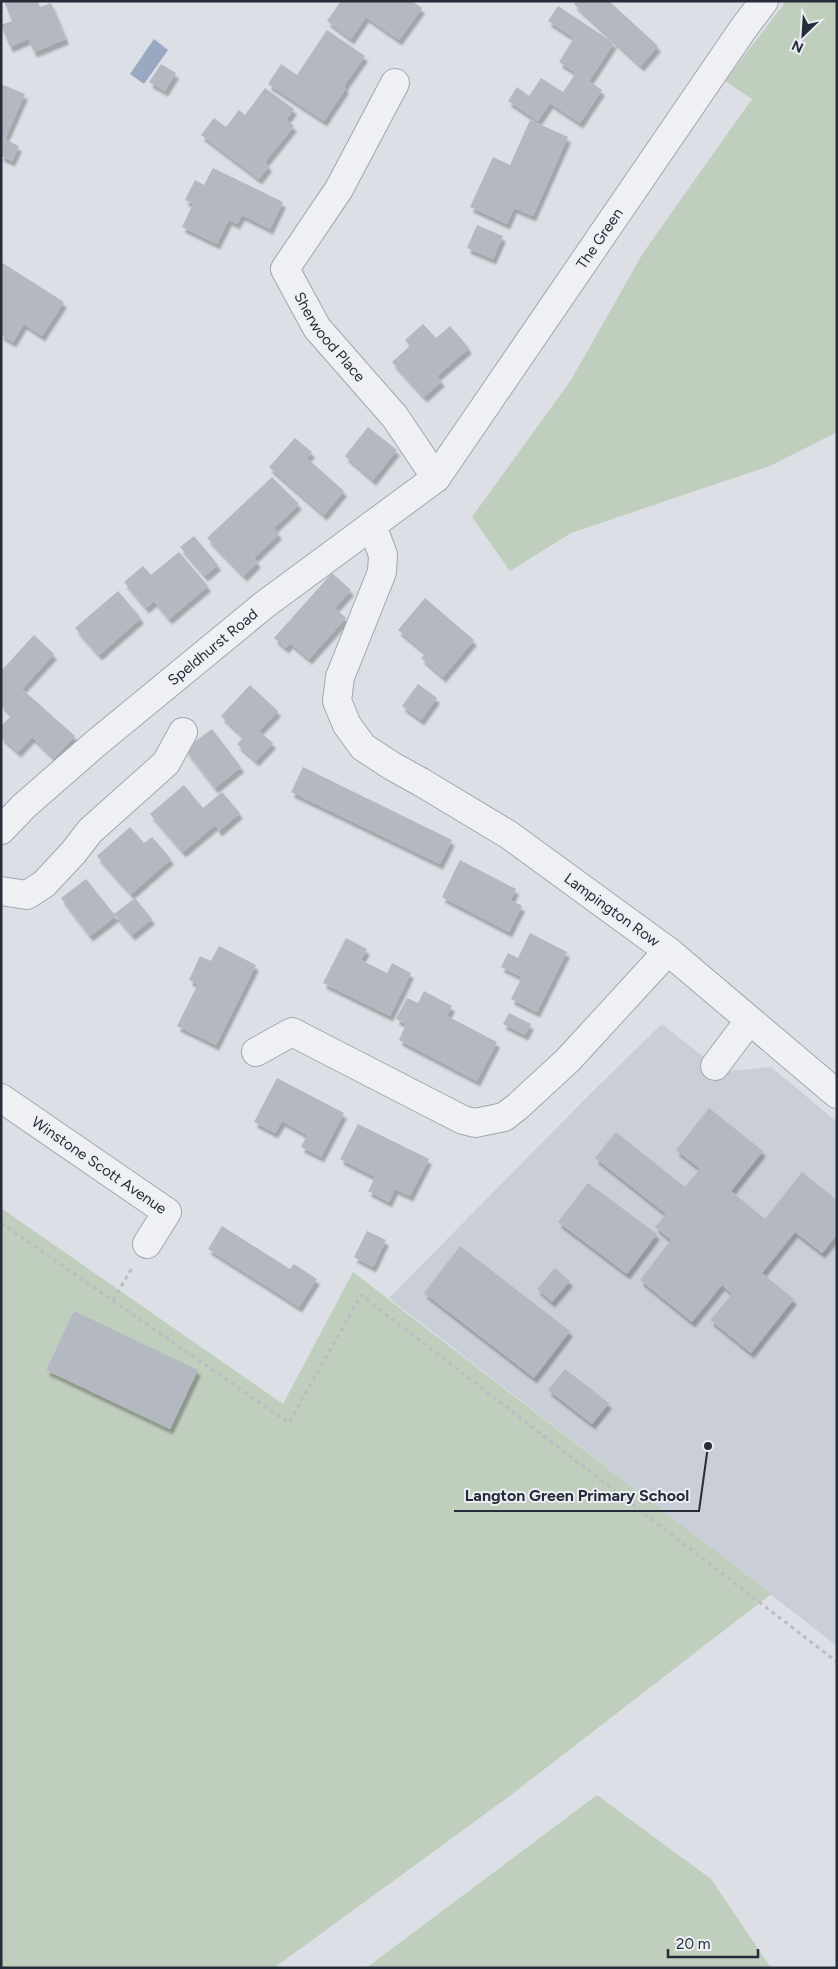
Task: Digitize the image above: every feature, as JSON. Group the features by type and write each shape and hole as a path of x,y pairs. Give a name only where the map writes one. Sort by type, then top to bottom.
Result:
{"street":[{"name":"The Green","path":"436,478 742,29 764,1"},
{"name":"Sherwood Place","path":"395,83 339,189 285,269 317,328 395,417 436,478"},
{"name":"Speldhurst Road","path":"1,830 24,806 95,744 264,605 436,478"},
{"name":"Lampington Row","path":"256,1052 292,1032 463,1120 475,1123 504,1117 568,1060 668,951 509,835 363,747 346,725 337,701 340,677 382,572 383,554 372,525"},
{"path":"1,891 27,895 44,884 73,853 90,831 166,763 183,732"},
{"path":"668,951 837,1094"},
{"path":"715,1066 749,1021"},
{"name":"Winstone Scott Avenue","path":"1,1098 167,1212 147,1244"}],"path":[{"path":"1,1223 289,1423 361,1294 762,1602 837,1662"},
{"path":"113,1300 147,1244"}],"shaded area":[{"path":"662,1024 715,1066 719,1072 771,1067 837,1122 837,1646 389,1298 593,1091"}],"green space":[{"path":"786,1 837,1 837,432 772,465 571,533 510,571 472,517 571,380 643,253 752,99 725,81"},
{"path":"1,1208 283,1404 353,1272 771,1594 511,1795 274,1968 1,1968","holes":["74,1312 197,1370 170,1429 46,1370"]},
{"path":"597,1795 711,1879 771,1968 366,1968"}],"water":[{"path":"154,39 168,50 144,84 130,74"}],"building":[{"path":"4,1 38,1 40,7 51,3 66,39 34,52 28,39 10,47 1,25 12,21"},
{"path":"341,1 412,1 422,8 399,40 366,17 351,39 327,21"},
{"path":"576,1 609,1 658,46 641,66 574,4"},
{"path":"558,6 614,43 589,81 602,90 580,123 550,103 538,121 508,101 517,87 529,96 541,78 563,92 576,73 559,62 574,38 548,21"},
{"path":"327,30 365,56 344,86 346,88 324,121 268,84 281,64 297,75"},
{"path":"161,64 176,73 165,91 149,82"},
{"path":"1,84 25,94 5,139 19,146 12,161 1,156"},
{"path":"265,88 294,109 286,120 294,126 265,162 269,166 259,179 201,135 214,118 226,127 239,110 245,115"},
{"path":"530,120 568,137 533,216 514,208 507,224 470,207 493,157 510,165"},
{"path":"213,168 283,202 270,229 242,215 237,224 229,220 217,244 182,227 193,204 185,200 195,180 204,185"},
{"path":"477,225 503,236 493,259 467,248"},
{"path":"1,262 64,302 42,336 24,324 13,342 1,335"},
{"path":"423,324 436,338 450,326 469,348 437,376 442,381 424,397 392,362 410,346 405,340"},
{"path":"368,427 397,450 373,480 345,456"},
{"path":"295,438 312,452 307,458 344,491 324,515 269,467"},
{"path":"272,477 299,504 274,528 279,534 254,558 258,562 244,576 207,538"},
{"path":"194,536 218,565 205,576 180,547"},
{"path":"179,552 208,586 169,619 154,601 146,608 124,582 143,566 151,575"},
{"path":"332,573 351,590 335,608 346,618 309,659 290,643 286,648 274,638"},
{"path":"118,591 141,618 99,655 75,628"},
{"path":"425,598 474,640 443,677 421,658 426,653 398,630"},
{"path":"34,635 54,654 22,689 75,736 54,758 32,737 18,752 1,737 1,726 12,715 1,705 1,671"},
{"path":"418,684 437,698 421,720 402,706"},
{"path":"250,685 278,711 259,731 273,743 256,761 237,744 244,737 221,716"},
{"path":"212,729 241,767 215,788 185,749"},
{"path":"303,767 452,840 440,864 291,792"},
{"path":"184,785 203,808 222,792 240,813 219,831 215,825 183,852 150,814"},
{"path":"130,827 144,843 152,837 171,859 131,894 97,856"},
{"path":"460,860 516,889 511,900 522,906 509,932 442,897"},
{"path":"86,879 114,914 135,898 152,919 132,935 116,916 90,936 61,898"},
{"path":"530,933 567,952 537,1012 511,999 522,977 501,967 508,953 518,958"},
{"path":"346,938 367,949 361,960 387,973 392,963 411,973 390,1016 323,983"},
{"path":"219,946 256,965 216,1045 177,1026 198,984 189,980 200,956 211,961"},
{"path":"424,991 452,1006 447,1016 497,1042 477,1081 399,1040 406,1024 396,1019 407,998 418,1003"},
{"path":"509,1013 531,1024 525,1035 503,1024"},
{"path":"277,1078 344,1113 321,1157 301,1147 307,1135 282,1121 275,1133 254,1122"},
{"path":"709,1108 763,1151 731,1191 765,1219 802,1172 837,1200 837,1235 822,1253 795,1232 762,1273 794,1299 751,1353 710,1320 732,1294 722,1285 692,1322 640,1280 671,1240 655,1227 666,1214 595,1158 616,1132 685,1187 700,1169 676,1150"},
{"path":"358,1124 429,1159 410,1196 395,1189 389,1202 368,1191 375,1177 340,1159"},
{"path":"588,1183 657,1234 627,1274 558,1222"},
{"path":"222,1226 290,1269 294,1264 317,1279 299,1307 208,1249"},
{"path":"367,1231 386,1240 373,1267 354,1257"},
{"path":"460,1246 570,1331 534,1378 424,1293"},
{"path":"555,1268 570,1281 552,1302 537,1289"},
{"path":"74,1311 198,1370 170,1429 46,1370"},
{"path":"565,1369 609,1403 592,1424 548,1390"}],"place":[{"name":"Langton Green Primary School","path":"708,1446"}]}
